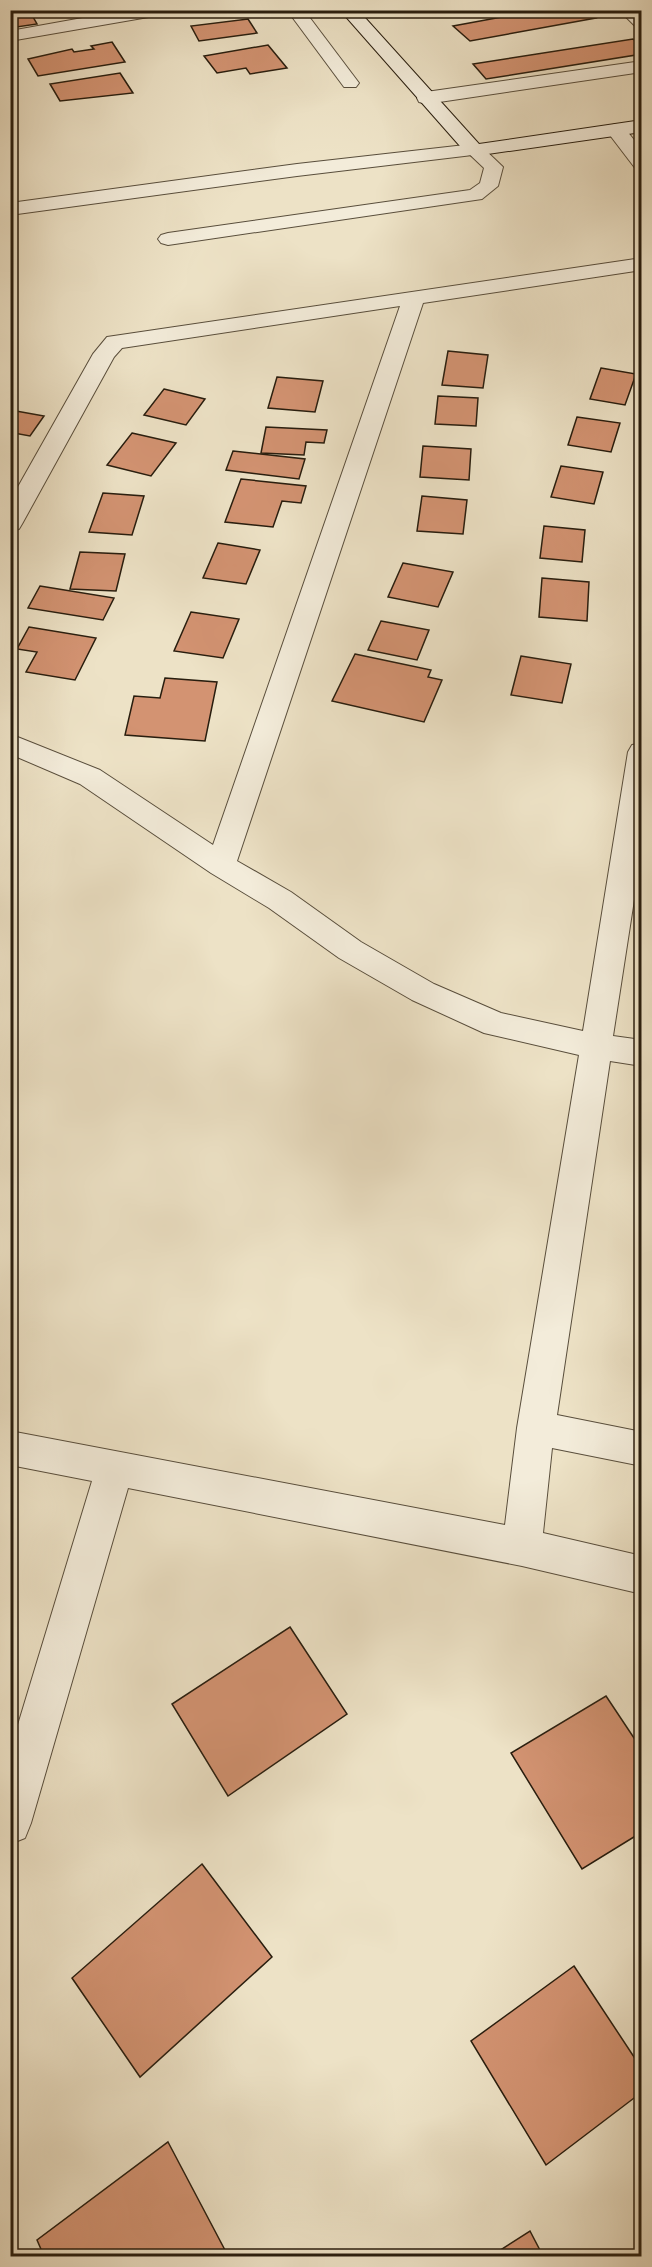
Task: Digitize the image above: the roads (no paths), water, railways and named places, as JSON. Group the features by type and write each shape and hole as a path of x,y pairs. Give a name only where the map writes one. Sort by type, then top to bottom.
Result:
{"street":[{"path":"10,36 160,10"},
{"path":"295,10 350,83"},
{"path":"348,10 474,150"},
{"path":"627,10 642,23"},
{"path":"426,98 642,66"},
{"path":"10,209 297,170 474,150 642,126"},
{"path":"616,130 642,164"},
{"path":"10,524 104,354 115,342 642,264"},
{"path":"221,865 414,297"},
{"path":"10,743 90,777 221,865 280,900 350,950 423,992 495,1024 595,1046 642,1053"},
{"path":"522,1547 536,1428 641,762"},
{"path":"536,1428 642,1449"},
{"path":"10,1448 522,1547 642,1575"},
{"path":"10,1823 115,1468"}],"lane":[{"path":"168,239 475,195 489,186 494,167 474,150"}]}
